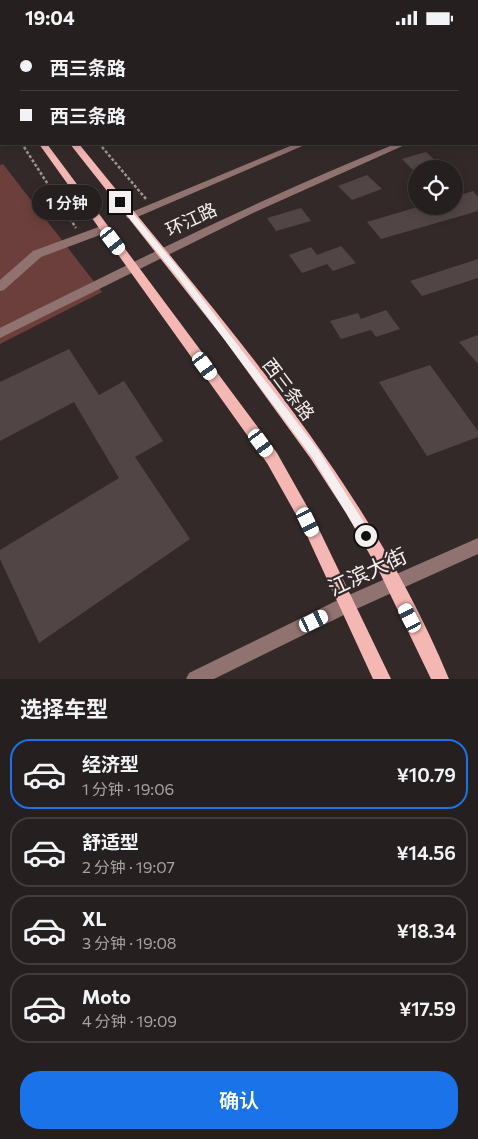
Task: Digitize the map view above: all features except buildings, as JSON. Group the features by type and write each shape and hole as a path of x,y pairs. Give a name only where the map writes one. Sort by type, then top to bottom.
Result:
{"main road":[{"path":"44,145 272,458 308,522 382,679"},
{"name":"西三条路","path":"75,145 182,278 316,454 357,519 440,679"}],"street":[{"path":"131,216 300,145"},
{"name":"环江路","path":"0,333 185,241 348,165 399,145"},
{"path":"0,287 37,254 104,229"},
{"name":"江滨大街","path":"195,679 348,604 478,546"}],"path":[{"path":"23,145 82,237"},
{"path":"101,145 153,207"}],"shaded area":[{"path":"3,164 102,292 0,344 0,165"}],"route":[{"path":"120,202 182,278 316,454 366,536"}]}
